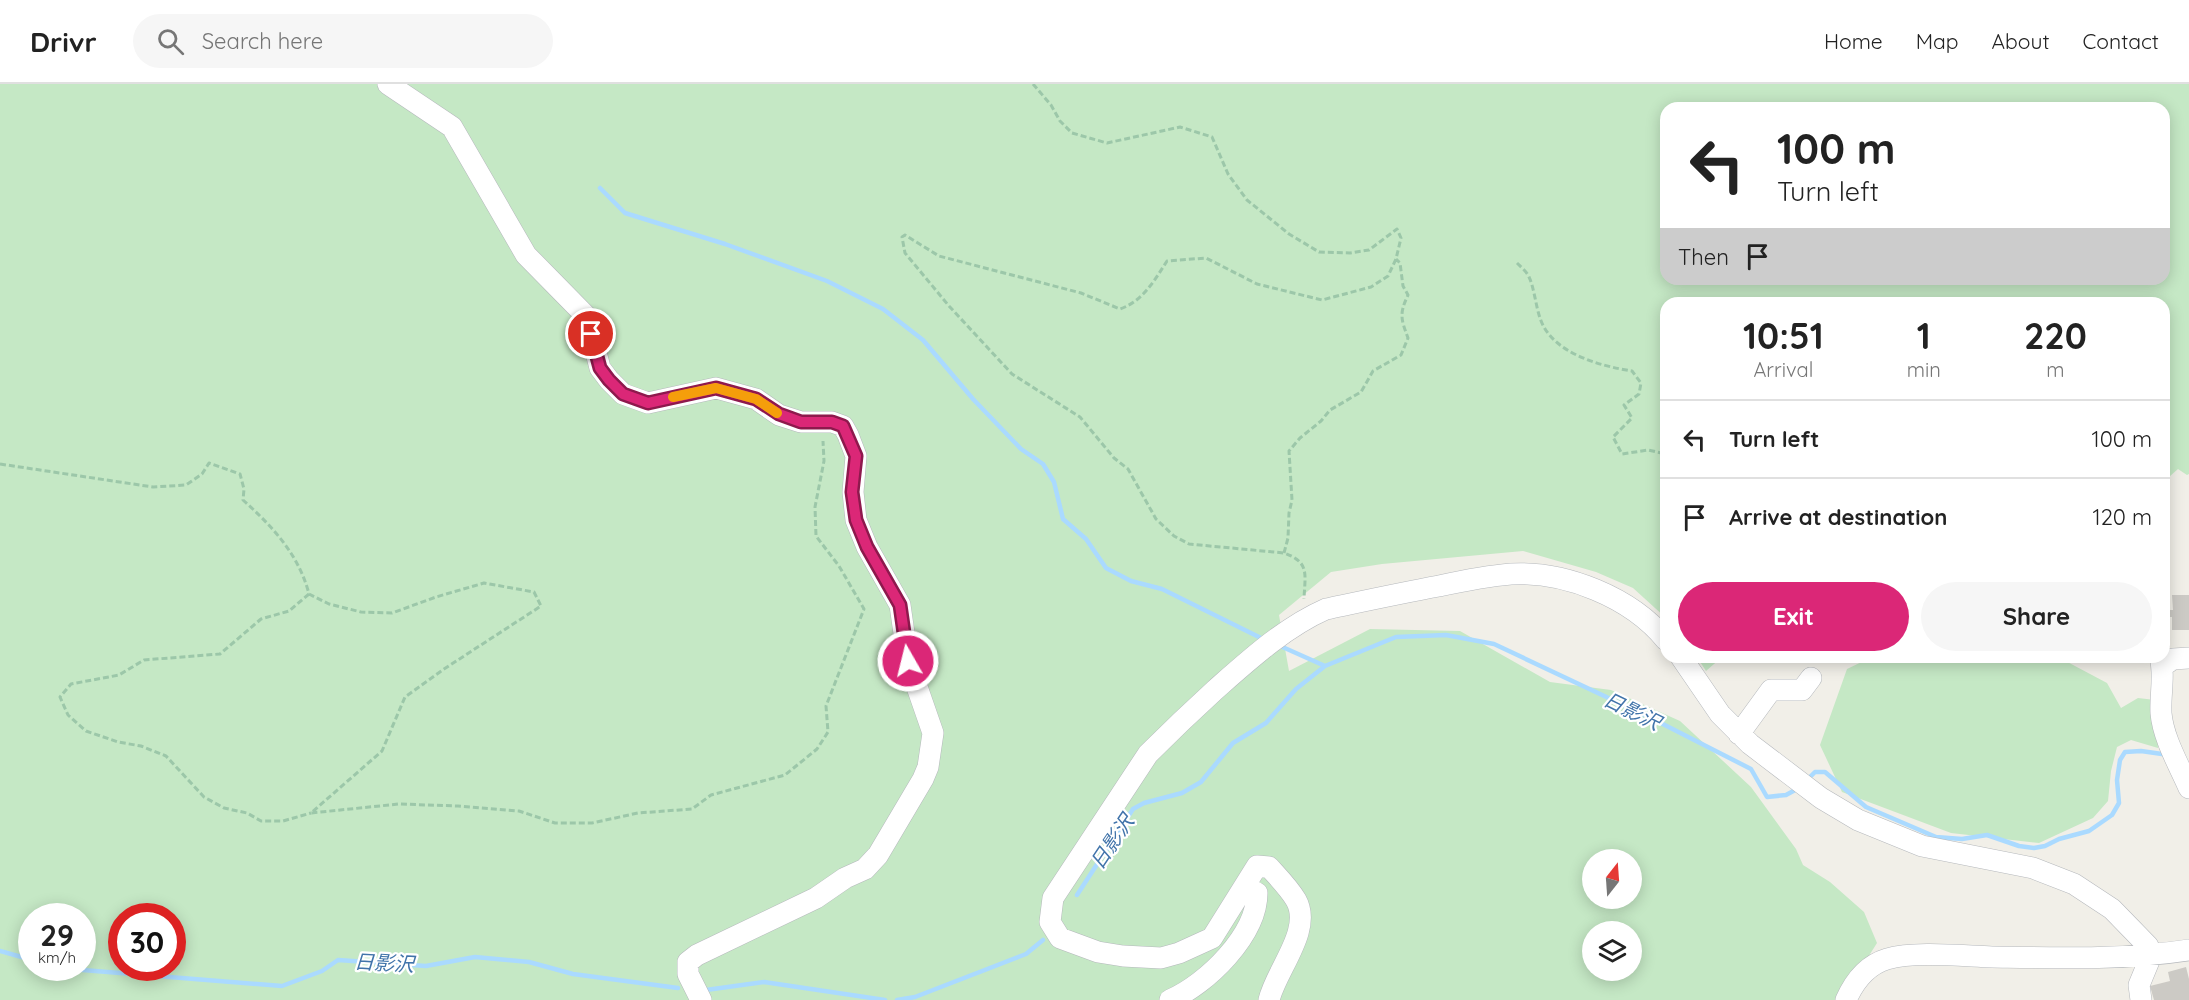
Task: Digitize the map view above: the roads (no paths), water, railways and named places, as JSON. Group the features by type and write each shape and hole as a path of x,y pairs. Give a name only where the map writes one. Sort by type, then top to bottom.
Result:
{"street":[{"path":"388,84 452,127 526,255 587,317 600,368 623,394 648,403 716,388 756,399 779,414 801,422 832,422 843,426 856,456 852,492 856,520 867,547 900,605 908,661 933,732 928,767 878,855 865,869 845,878 816,898 697,955 688,962 687,974 701,1000"},
{"path":"1269,1000 1298,935 1300,920 1297,901 1269,867 1257,866 1212,938 1179,953 1161,958 1098,952 1060,938 1050,922 1053,898 1148,754 1167,734 1256,655 1304,618 1326,609 1388,595 1512,574 1548,577 1592,589 1627,606 1660,632"},
{"path":"2170,660 2189,658"},
{"path":"1685,663 1720,714 1739,734 1821,798 1858,820 1922,846 2033,868 2074,884 2112,909 2148,945 2151,956 2139,985 2141,1000"},
{"path":"2161,663 2161,714 2168,739 2189,788"},
{"path":"1739,734 1771,690 1802,690 1811,678"},
{"path":"1170,1000 1184,994 1226,959 1246,929 1255,912 1257,893 1245,887"},
{"path":"1846,1000 1854,983 1875,964 1904,956 2066,958 2151,956 2189,950"}],"waterway":[{"path":"600,188 625,213 725,244 827,281 883,309 923,340 973,399 1021,449 1043,464 1054,482 1063,519 1086,539 1106,568 1131,581 1162,589 1265,640"},
{"name":"日影沢","path":"1077,895 1133,809 1144,803 1182,793 1201,782 1233,743 1266,723 1296,689 1325,666 1396,637 1446,635 1494,644 1651,718 1751,769 1767,797 1786,795 1797,789"},
{"path":"1278,645 1325,666"},
{"name":"日影沢","path":"1808,779 1815,772 1825,772 1866,807 1936,837 1962,839 1987,835 2019,846 2034,848 2089,831 2112,815 2119,803 2117,780 2120,760 2125,752 2141,751 2169,755"},
{"name":"日影沢","path":"897,1000 915,997 1026,954 1043,940"},
{"name":"日影沢","path":"0,951 18,956"},
{"name":"日影沢","path":"96,971 282,986 322,971 338,960 426,966 475,957 529,962 573,974 678,988"},
{"name":"日影沢","path":"706,990 764,982 885,1000"}]}
